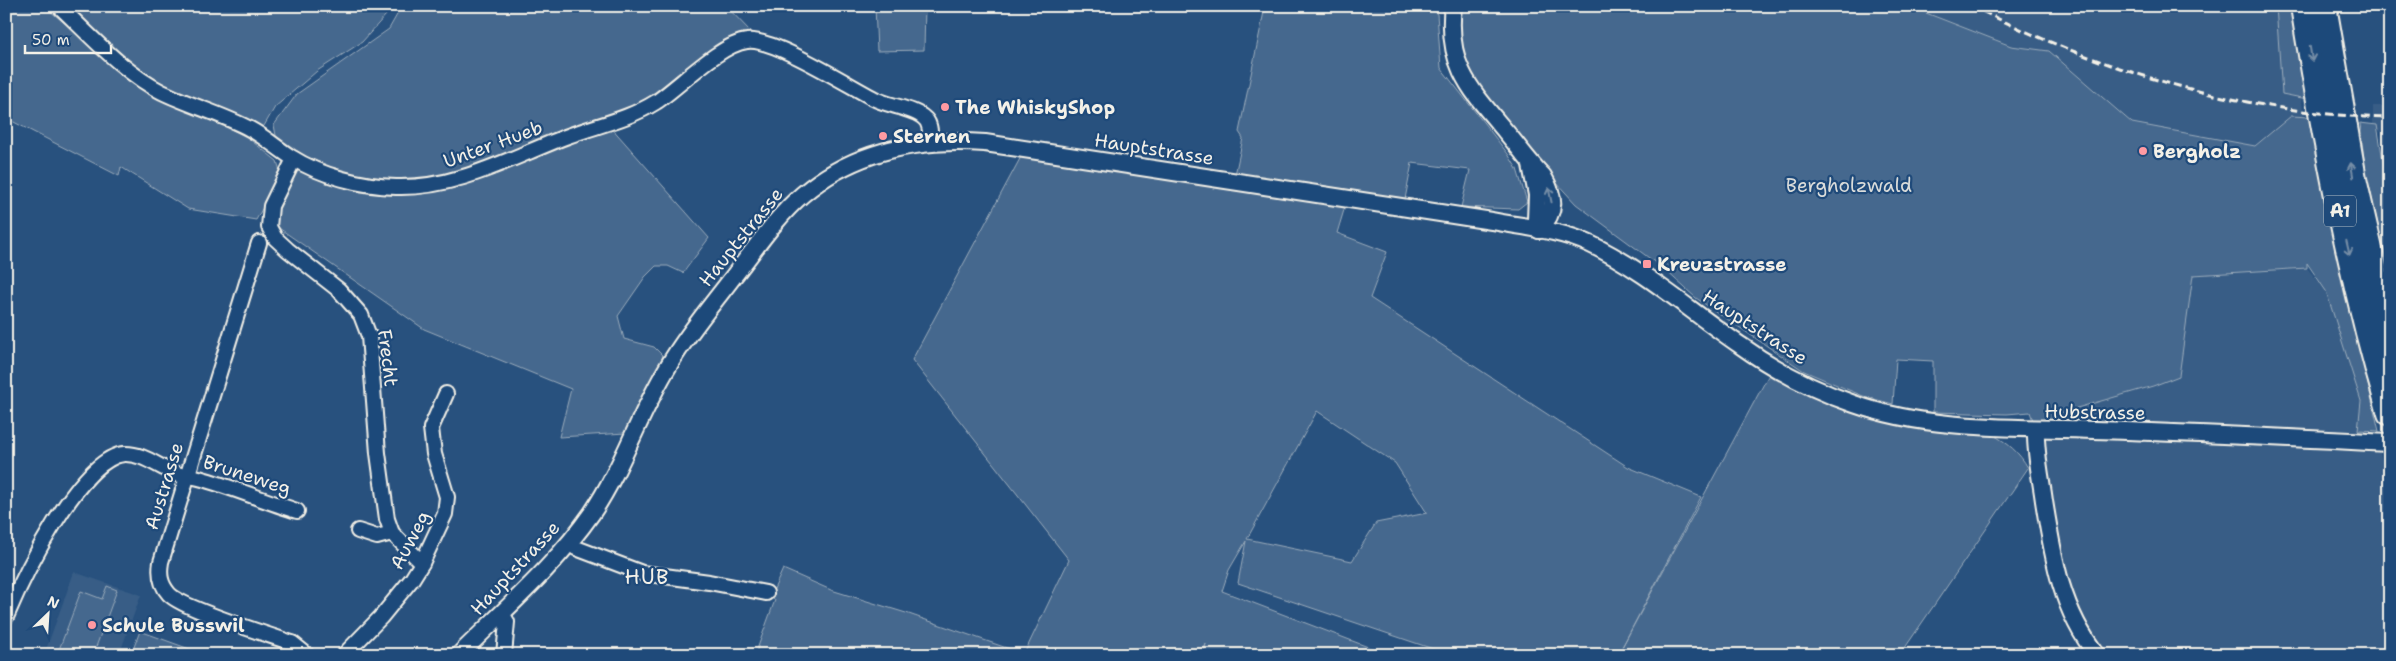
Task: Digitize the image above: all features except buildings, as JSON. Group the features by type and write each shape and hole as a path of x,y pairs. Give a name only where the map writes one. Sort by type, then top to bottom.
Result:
{"highway":[{"name":"A1","path":"2303,6 2337,198 2357,288 2390,413"},
{"name":"A1","path":"2324,6 2354,179 2390,337"}],"street":[{"name":"Unter Hueb","path":"58,6 114,58 161,92 247,127 294,158 321,172 370,184 397,187 444,183 486,170 569,136 636,113 676,87 726,49 748,40 762,42 806,62 882,103 918,114 928,123 931,141"},
{"path":"1453,6 1451,36 1461,71 1480,101 1530,163 1537,194 1536,220 1540,230"},
{"name":"Hauptstrasse","path":"459,655 569,543 606,489 668,365 691,332 780,218 803,194 851,163 874,153 931,141 985,143 1540,230 1588,243 1611,255 1657,284 1773,367 1832,396 1881,412 1912,419 1980,428 2036,429"},
{"name":"Frecht","path":"294,158 271,206 269,227 275,238 351,302 361,314 369,336 384,506 392,533 422,563"},
{"name":"Austrasse","path":"259,243 186,476 159,573 161,584 176,601 292,643 307,655"},
{"name":"Auweg","path":"344,655 395,601 422,563 446,514 446,497 434,454 431,428 446,394"},
{"name":"Hubstrasse","path":"2097,655 2073,617 2058,578 2038,462 2036,429 2390,443"},
{"name":"Bruneweg","path":"6,617 18,587 47,532 74,495 106,461 114,456 135,455 178,475 199,478 297,511"},
{"path":"358,531 377,537 392,533"},
{"path":"569,543 576,548 642,573 709,582 766,593"},
{"path":"502,613 507,622 504,655"}],"shaded area":[{"path":"1908,6 2276,6 2301,97 2304,118 2291,116 2255,146 2132,123 2049,51 2011,46"},
{"path":"2373,6 2390,6 2390,25 2377,12"},
{"path":"2373,106 2390,106 2390,211 2383,180 2383,134 2373,125"},
{"path":"2307,268 2330,295 2361,401 2390,481 2390,655 2097,655 2073,617 2036,429 2063,412 2153,386 2188,305 2193,275"},
{"name":"Schule Busswil","path":"74,572 141,595 119,655 44,655"}],"green space":[{"path":"6,6 44,6 154,97 206,116 248,138 277,161 281,174 256,220 188,209 121,167 119,176 6,118"},
{"path":"62,6 394,6 362,42 317,71 275,107 264,126 260,128 166,88 136,69"},
{"path":"402,6 726,6 751,32 711,51 672,85 625,111 478,167 433,181 391,184 311,164 277,141 274,125 297,94 389,29"},
{"path":"875,6 925,6 924,50 877,51"},
{"path":"1262,6 1428,6 1437,14 1441,68 1508,154 1517,169 1527,202 1518,209 1461,207 1470,170 1412,163 1405,199 1235,175 1243,138 1239,132 1265,7"},
{"name":"Bergholzwald","path":"1453,6 1908,6 2011,46 2049,51 2132,123 2255,146 2291,116 2310,117 2343,278 2379,431 2358,430 2361,401 2326,291 2307,263 2307,268 2193,275 2179,376 2153,386 2063,412 2036,429 2030,412 2007,414 1933,412 1933,361 1896,359 1893,404 1863,396 1804,371 1696,298 1664,269 1576,204 1542,167 1479,86 1460,47"},
{"path":"2276,6 2292,6 2307,99 2282,94"},
{"path":"2360,123 2377,125 2390,201 2390,276 2365,169"},
{"path":"610,126 709,238 683,273 668,266 656,266 645,277 618,316 624,339 654,347 663,356 626,433 559,437 571,389 424,329 276,226 274,210 300,165 358,192 439,190"},
{"path":"1023,153 1347,200 1337,233 1387,252 1370,298 1628,467 1701,497 1621,649 1773,367 1831,396 1855,403 1939,417 1967,424 1992,434 2013,449 2028,468 1900,655 1451,655 1238,583 1246,541 1229,570 1222,591 1389,655 1203,655 1206,644 1202,655 755,655 775,600 770,598 783,569 831,590 906,613 1024,654 1069,560 912,360","holes":["1317,411 1395,463 1427,513 1376,523 1352,561 1247,539"]},
{"path":"107,586 117,590 93,655 57,655 81,591 102,599"},
{"path":"140,631 206,655 131,655"}],"railway":[{"path":"1972,6 2071,50 2122,69 2175,85 2281,108 2335,115 2390,118"},
{"path":"2379,6 2390,18"}],"place":[{"name":"The WhiskyShop","path":"945,107"},
{"name":"Sternen","path":"883,136"},
{"name":"Bergholz","path":"2143,151"},
{"name":"Kreuzstrasse","path":"1647,264"},
{"name":"Schule Busswil","path":"92,625"}],"district":[{"name":"HUB","path":"647,577"}]}
